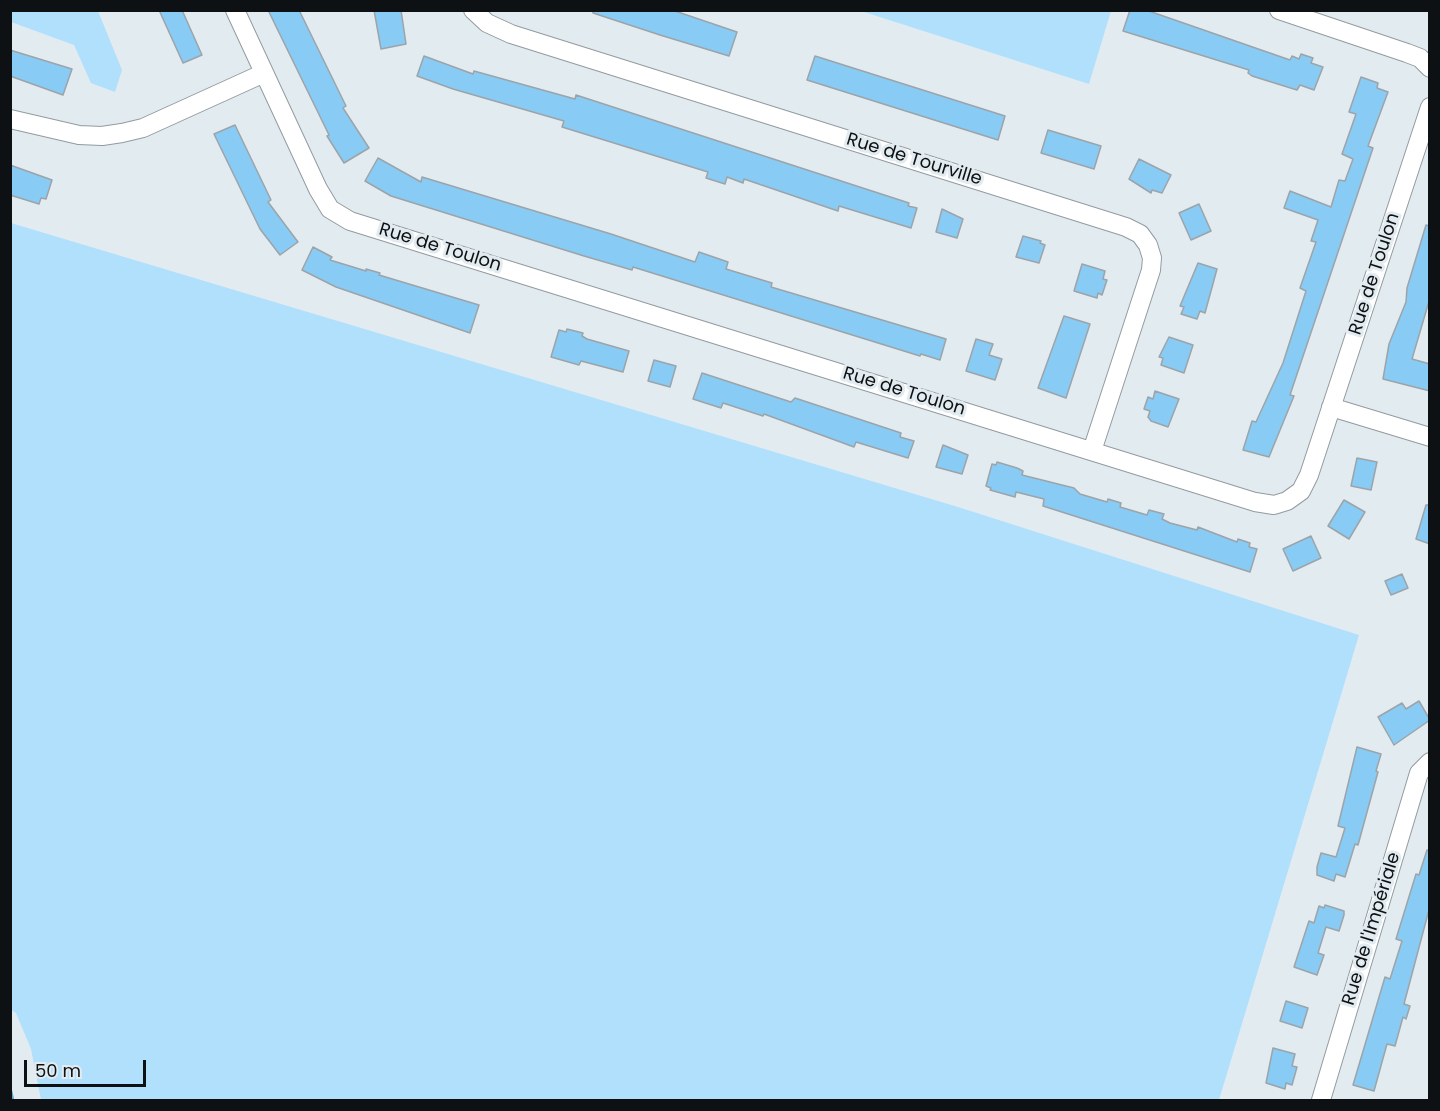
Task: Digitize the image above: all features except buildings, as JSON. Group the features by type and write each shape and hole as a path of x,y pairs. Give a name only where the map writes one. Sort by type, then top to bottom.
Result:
{"street":[{"name":"Rue de Toulon","path":"234,10 262,74 318,189 330,209 350,221 1255,502 1274,505 1287,501 1300,491 1309,475 1430,107"},
{"name":"Rue de Tourville","path":"473,10 487,22 511,34 1126,227 1140,234 1148,245 1152,258 1151,270 1092,451"},
{"path":"1279,10 1407,52 1420,58 1430,68"},
{"path":"10,119 40,128 79,135 102,136 122,133 142,128 262,74"},
{"path":"1331,407 1430,438"},
{"name":"Rue de l'Impériale","path":"1321,1101 1419,773 1430,762"}],"shaded area":[{"path":"10,11 98,11 122,70 115,92 91,83 74,45 11,22"},
{"path":"861,11 1111,11 1089,84"},
{"path":"11,223 958,507 1359,635 1219,1100 41,1100 31,1049 16,1013 10,1009"}],"waterway":[{"path":"10,1091 12,1100"}]}
